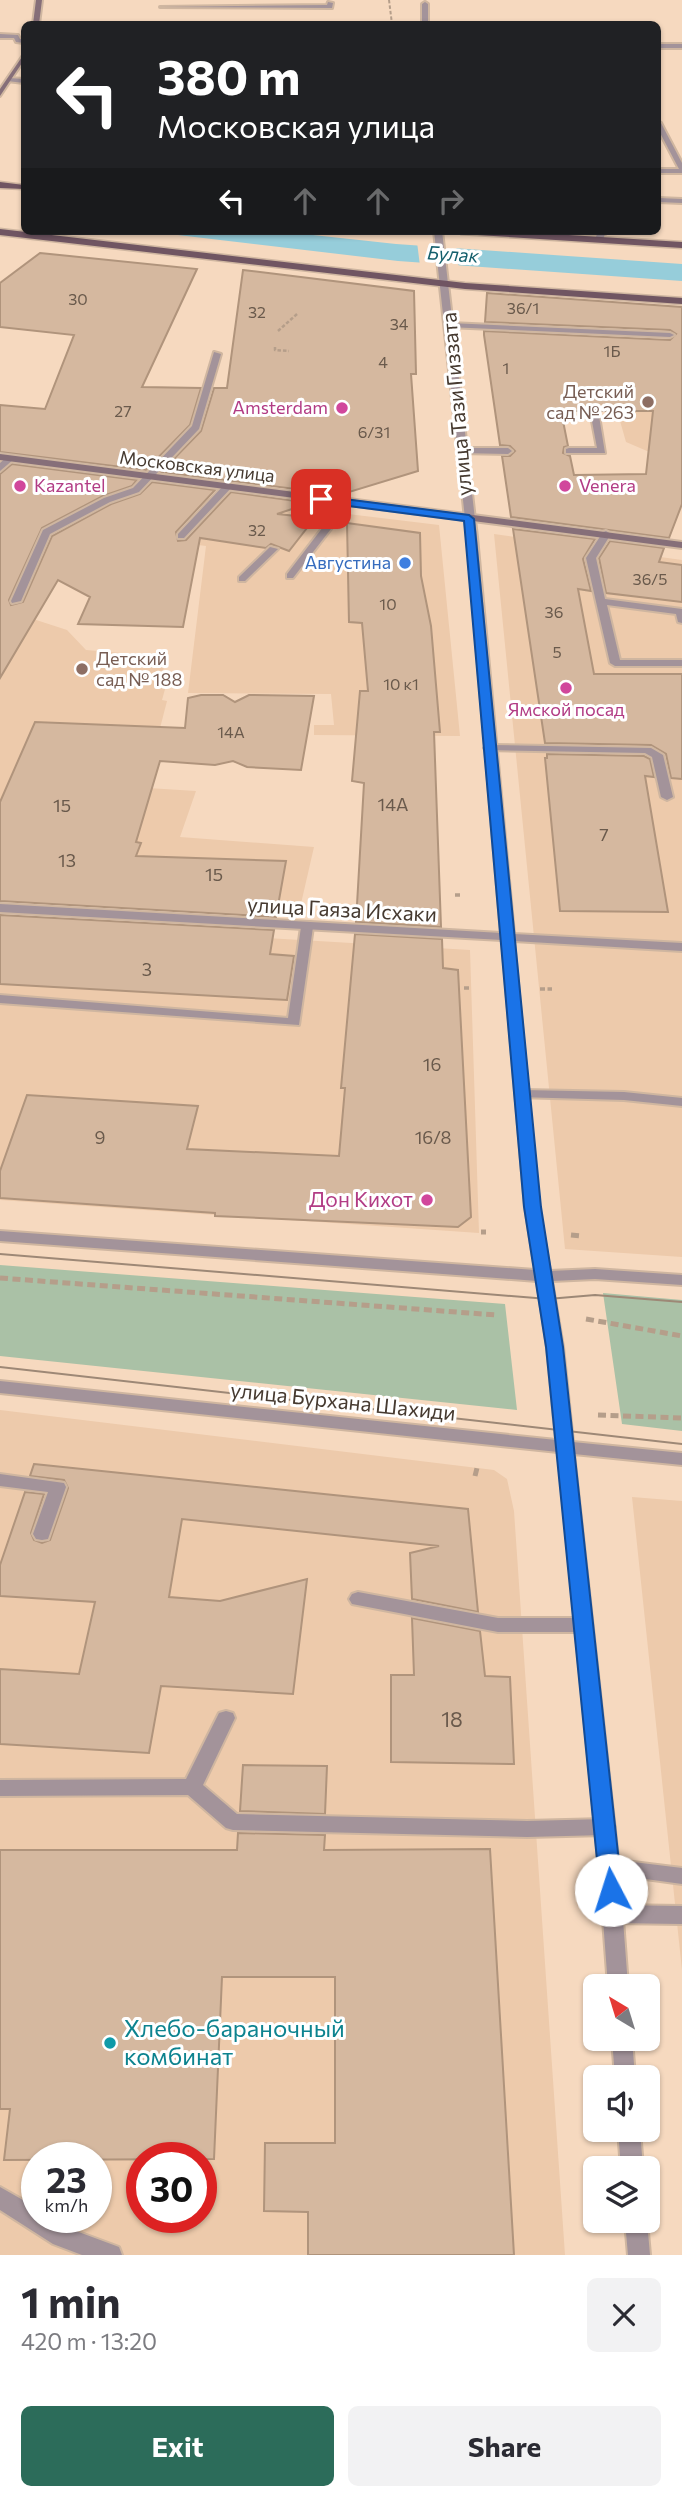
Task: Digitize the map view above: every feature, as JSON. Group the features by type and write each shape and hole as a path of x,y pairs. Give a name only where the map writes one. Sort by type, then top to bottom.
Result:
{"main road":[{"path":"0,185 21,187"},
{"path":"0,232 21,234"},
{"path":"28,235 442,279 682,301"},
{"path":"601,235 682,245"}],"street":[{"path":"36,21 39,0"},
{"path":"163,8 320,8 330,7 330,3"},
{"path":"425,4 425,21"},
{"path":"0,36 16,36 18,41 21,40"},
{"path":"661,46 682,46"},
{"path":"0,94 21,61"},
{"path":"9,80 21,81"},
{"path":"661,129 682,170 661,171"},
{"path":"661,200 682,201"},
{"name":"улица Тази Гиззата","path":"438,235 450,325 469,519 532,1207 555,1347 609,1867 617,1974"},
{"path":"450,325 670,335"},
{"path":"16,601 46,532 107,500 136,490 196,427 217,354"},
{"path":"569,451 602,451 595,416"},
{"path":"462,451 508,451"},
{"path":"0,468 5,458"},
{"name":"Московская улица","path":"5,458 682,545"},
{"path":"181,536 226,487"},
{"path":"301,520 321,499"},
{"path":"289,576 346,503"},
{"path":"606,534 591,558 615,663 682,663"},
{"path":"242,579 273,549"},
{"path":"601,601 680,612 682,620"},
{"path":"490,748 648,750 657,755 667,797"},
{"name":"улица Гаяза Исхаки","path":"0,908 682,947"},
{"path":"0,999 294,1022 307,927"},
{"path":"522,1094 624,1096 682,1102"},
{"path":"0,1236 543,1276 595,1274 682,1280"},
{"name":"улица Бурхана Шахиди","path":"0,1387 682,1459"},
{"path":"0,1480 58,1487 42,1534"},
{"path":"358,1600 498,1625 583,1625"},
{"path":"192,1787 226,1718"},
{"path":"0,1788 192,1787 233,1822 527,1829 605,1827"},
{"path":"609,1867 682,1876"},
{"path":"612,1914 682,1915"},
{"path":"0,2198 61,2236 111,2255"},
{"path":"637,2233 639,2255"}],"path":[{"path":"389,0 392,21"},
{"path":"278,331 297,314"},
{"path":"275,347 275,350 289,351"},
{"path":"455,895 461,895"},
{"path":"464,988 471,988"},
{"path":"540,989 552,989"},
{"path":"571,1236 581,1236"},
{"path":"0,1278 496,1315"},
{"path":"586,1319 682,1336"},
{"path":"598,1415 682,1418"},
{"path":"475,1476 477,1468"}],"shaded area":[{"name":"Детский сад № 263","path":"603,361 659,362 682,451 647,451 626,442"},
{"path":"0,472 439,525 460,736 314,735 314,725 334,725 331,694 188,693 206,546 183,543 215,509 101,494 71,523 43,541 28,561 13,560 0,591"},
{"path":"494,534 682,560 682,1257 565,1249"},
{"path":"0,615 27,617 67,630 86,650 167,657 160,681 167,682 162,700 167,701 159,732 100,785 196,791 180,837 314,847 300,908 0,889"},
{"path":"0,922 470,950 479,1233 0,1200"},
{"path":"0,1410 494,1470 507,1479 514,1511 565,2255 0,2255"},
{"path":"632,1497 682,1501 682,1970"}],"green space":[{"path":"0,1265 505,1304 517,1410 0,1356"},
{"path":"603,1293 682,1300 682,1431 622,1424"}],"water":[{"name":"Булак","path":"178,235 313,235 396,244 682,264 682,281 398,261"}],"pier":[{"path":"417,242 456,245 459,269 420,266"}],"building":[{"path":"40,253 197,269 142,387 201,388 190,425 146,470 0,452 0,405 45,409 74,335 0,327 0,283"},
{"path":"243,270 414,291 416,374 411,374 418,471 346,493 346,479 334,494 161,472 201,431 214,388 227,388"},
{"path":"487,293 682,307 682,504 669,538 511,517 502,456 510,456 515,451 510,446 500,445 484,331 670,340 676,334 670,330 485,322","holes":["561,411 653,411 646,474 574,475 570,456 563,453 564,447 568,446"]},
{"path":"12,464 137,480 132,486 103,496 42,528 9,600 11,605 23,602 52,536 111,504 140,494 152,482 215,490 176,532 178,541 186,540 231,492 310,503 277,514 296,516 298,525 314,519 289,551 271,544 266,548 200,538 183,627 78,624 90,597 58,580 0,678 0,474"},
{"path":"347,523 420,533 421,576 431,626 440,732 434,732 441,927 356,922 364,783 352,781 360,691 368,691 362,623 349,622"},
{"path":"513,529 595,539 583,559 591,591 578,589 594,674 682,674 682,779 671,778 666,754 651,745 545,743"},
{"path":"610,541 664,548 659,562 682,565 682,602 606,593 599,558"},
{"path":"223,695 235,702 249,695 314,696 301,770 247,767 233,761 215,765 160,761 136,842 141,843 136,856 286,861 276,917 0,901 0,802 35,722 185,728 188,698"},
{"path":"547,754 644,756 650,759 654,777 645,776 668,912 560,911 545,758"},
{"path":"0,915 274,930 270,954 294,956 287,1000 0,984"},
{"path":"355,934 442,939 443,968 458,970 471,1217 458,1227 215,1216 215,1213 0,1198 0,1171 27,1095 198,1106 187,1149 339,1156 345,1088 341,1088"},
{"path":"34,1464 468,1509 478,1612 412,1599 410,1553 439,1546 182,1519 169,1597 220,1601 307,1579 293,1694 161,1686 149,1753 0,1744 0,1669 79,1674 95,1602 0,1596 0,1565 25,1492 44,1494 31,1533 34,1540 42,1543 50,1540 68,1488 64,1480 30,1476"},
{"path":"412,1618 480,1631 485,1676 510,1677 514,1764 391,1762 391,1675 414,1675"},
{"path":"243,1765 327,1766 325,1814 240,1811"},
{"name":"Хлебо-бараночный комбинат","path":"238,1833 325,1835 324,1850 490,1849 514,2255 308,2255 308,2212 264,2211 265,2143 335,2143 335,1977 222,1977 215,2142 126,2142 126,2159 112,2159 112,2142 21,2142 21,2160 4,2160 10,2109 0,2109 0,1850 237,1850"}],"tram line":[{"path":"0,1254 548,1299 595,1295 682,1302"},
{"path":"0,1367 682,1444"}],"place":[{"name":"Детский сад № 263","path":"648,402"},
{"name":"Amsterdam","path":"342,408"},
{"name":"Kazantel","path":"20,486"},
{"name":"Venera","path":"565,486"},
{"name":"Августина","path":"405,563"},
{"name":"Детский сад № 188","path":"82,669"},
{"name":"Ямской посад","path":"566,688"},
{"name":"Дон Кихот","path":"427,1200"},
{"name":"Хлебо-бараночный комбинат","path":"110,2043"}],"route":[{"path":"321,499 469,519 532,1207 555,1347 611,1890"}]}
